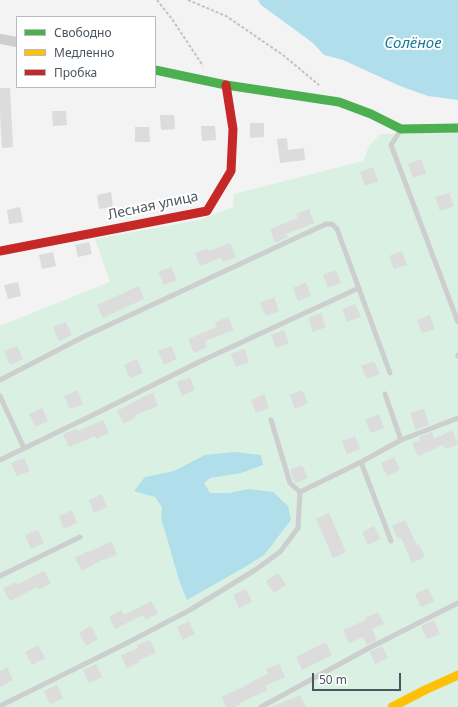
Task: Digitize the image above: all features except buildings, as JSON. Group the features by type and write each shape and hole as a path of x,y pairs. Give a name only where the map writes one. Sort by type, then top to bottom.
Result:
{"street":[{"path":"0,39 16,42"},
{"path":"156,70 226,86 339,102 372,114 401,129 458,128"},
{"name":"Лесная улица","path":"0,251 207,211 231,171 233,128 226,86"},
{"path":"392,707 458,675"}],"lane":[{"path":"401,129 391,145 458,322"},
{"path":"0,380 83,337 326,224 332,224 337,229 390,373"},
{"path":"0,460 199,362 359,288"},
{"path":"385,394 401,440"},
{"path":"0,396 24,448"},
{"path":"300,492 361,462 401,440 458,418"},
{"path":"271,420 290,483 300,492"},
{"path":"361,462 391,541"},
{"path":"0,706 190,610 255,570 280,552 298,528 300,492"},
{"path":"0,576 80,537"},
{"path":"261,707 369,648 458,603"}],"path":[{"path":"157,0 172,19 213,82"},
{"path":"188,0 226,16 283,55 322,88"}],"green space":[{"path":"458,132 458,707 0,707 0,326 110,282 95,239 199,220 233,207 234,194 363,161 369,146 380,134"}],"water":[{"name":"Солёное","path":"258,0 458,0 458,100 428,96 400,86 343,60 324,55 313,43 261,5"},
{"path":"234,452 261,455 263,465 241,473 210,478 204,483 210,493 229,493 248,489 273,492 288,506 291,520 264,555 187,600 179,580 161,519 162,507 155,497 134,491 145,477 174,471 205,455"}],"traffic: fast":[{"path":"156,70 226,85 339,102 371,114 401,129 458,128"}],"traffic: slow":[{"path":"392,707 458,675"}],"traffic: jam":[{"path":"0,251 207,211 231,171 233,129 226,85"}]}
